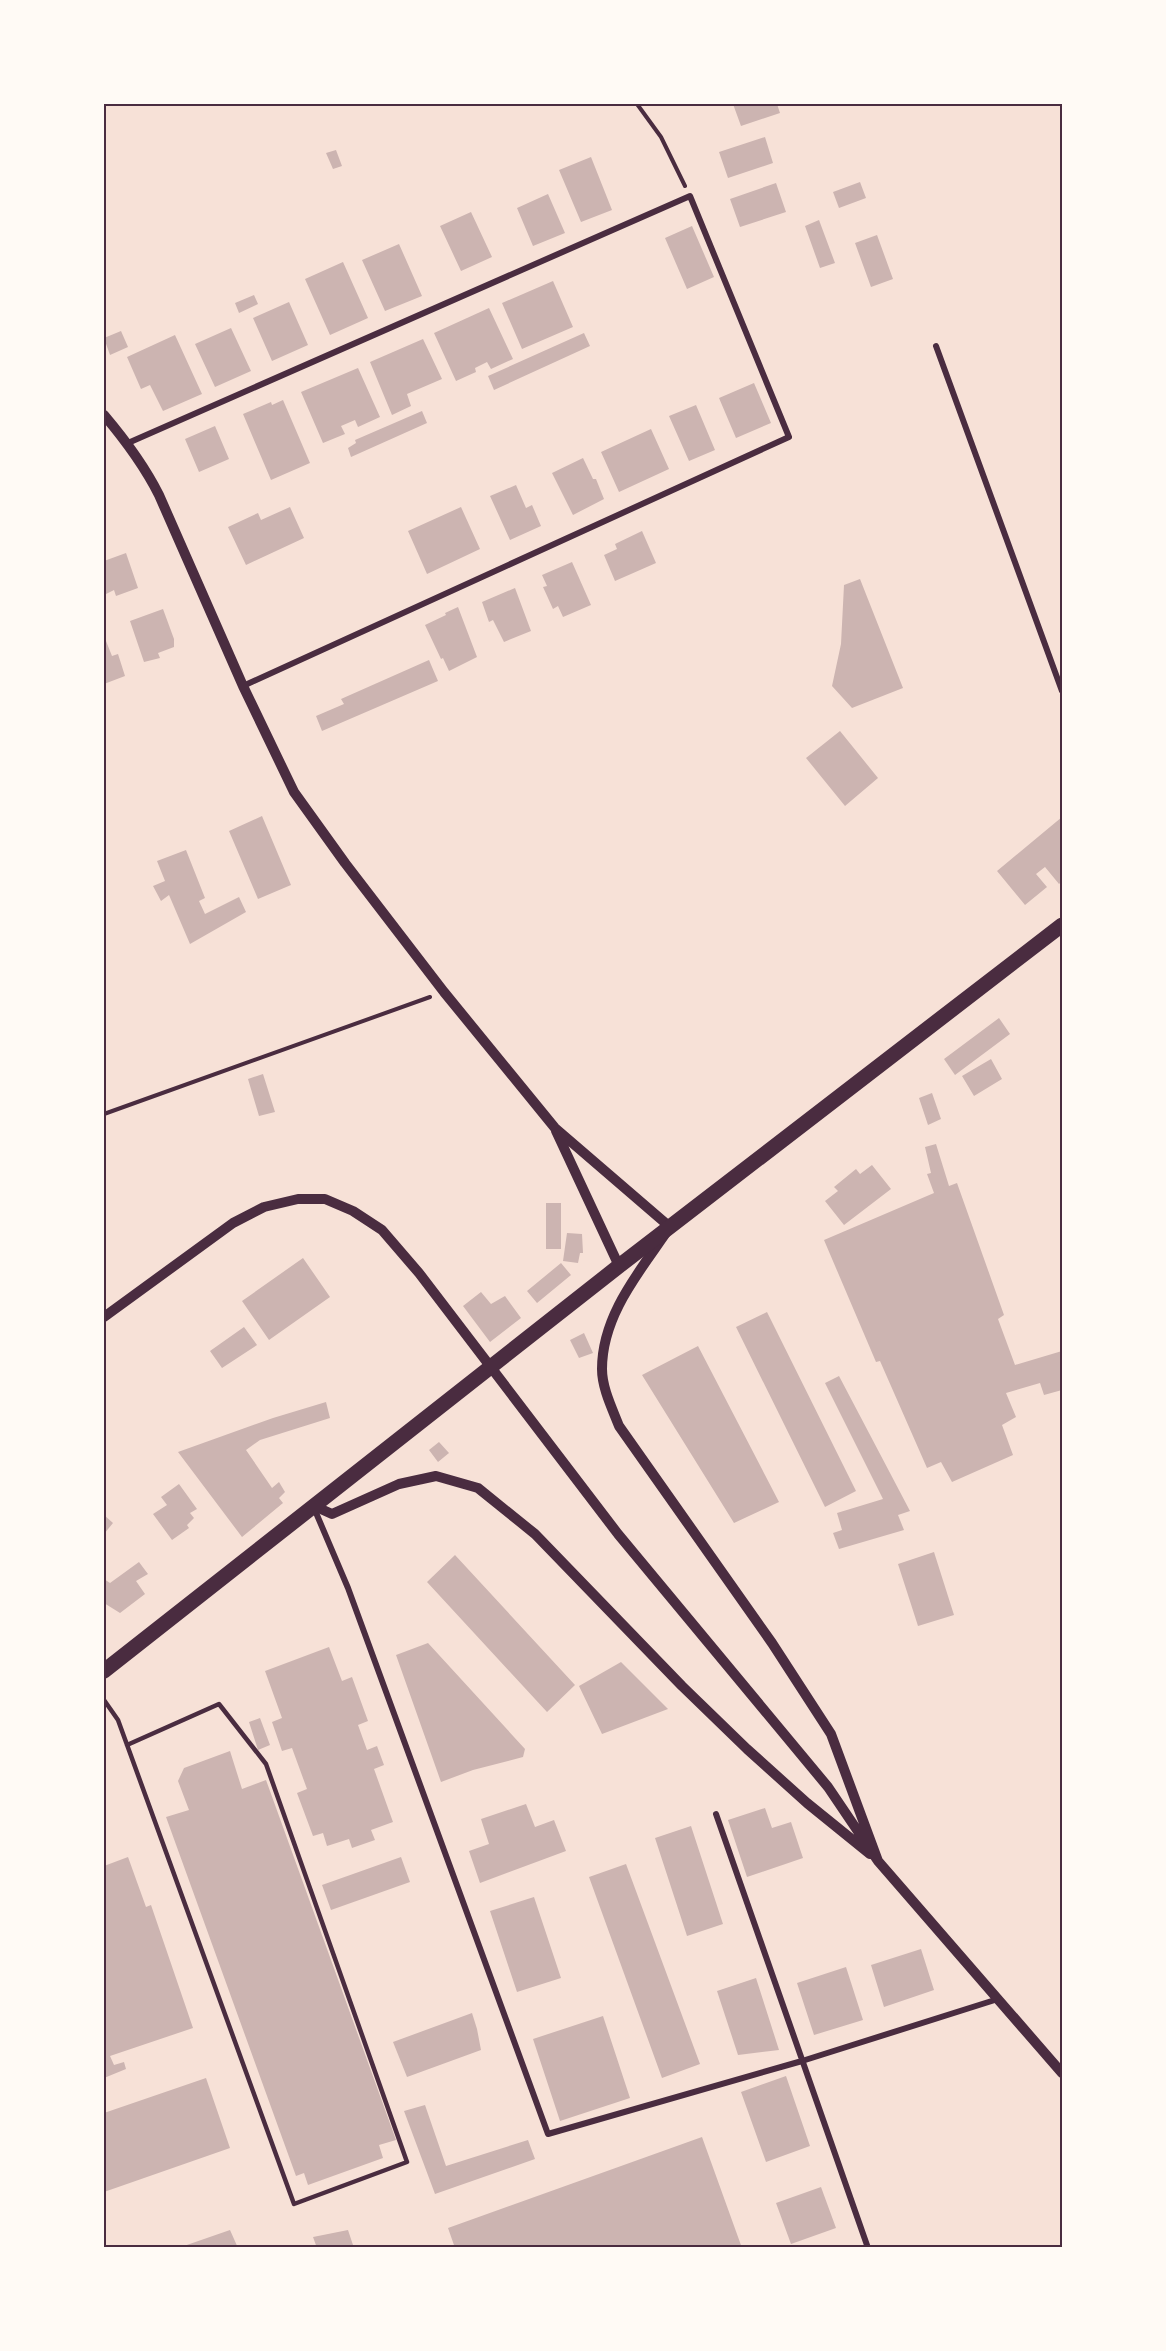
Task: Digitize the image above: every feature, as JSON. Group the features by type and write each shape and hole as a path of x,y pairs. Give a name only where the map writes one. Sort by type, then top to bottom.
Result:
{"main road":[{"path":"104,1671 312,1505 1062,925"}],"street":[{"path":"128,443 690,196 789,437 243,686"},
{"path":"936,346 1062,691"},
{"path":"104,415 145,467 243,686 294,792 345,863 444,992 555,1128 670,1227 631,1284 604,1338 602,1371 608,1399 619,1426 772,1643 831,1734 878,1861"},
{"path":"555,1128 619,1266"},
{"path":"104,1317 233,1223 264,1207 298,1199 325,1199 353,1211 382,1230 418,1273 633,1552 828,1787 878,1861 1062,2073"},
{"path":"312,1505 332,1514 399,1484 436,1476 478,1488 535,1534 681,1686 747,1749 807,1803 878,1861"},
{"path":"312,1505 348,1588 548,2134 802,2061 998,1999"},
{"path":"716,1814 868,2247"}],"lane":[{"path":"104,1700 118,1719 127,1745 294,2204 407,2162 266,1764 219,1704 127,1745"}],"path":[{"path":"638,104 661,137 690,196"},
{"path":"104,1114 444,992"}],"building":[{"path":"733,104 777,104 780,113 741,126"},
{"path":"765,137 773,163 728,178 719,152"},
{"path":"336,150 342,166 333,169 326,153"},
{"path":"591,157 612,210 581,222 559,170"},
{"path":"860,182 866,198 839,208 833,192"},
{"path":"776,183 786,212 740,227 730,199"},
{"path":"548,194 565,233 533,246 517,208"},
{"path":"471,212 492,257 461,271 440,226"},
{"path":"819,220 835,263 820,268 805,226"},
{"path":"692,226 714,277 687,289 665,238"},
{"path":"877,235 893,279 871,287 855,243"},
{"path":"399,244 422,296 385,311 362,260"},
{"path":"343,262 368,318 330,335 305,279"},
{"path":"553,281 573,327 522,349 502,303"},
{"path":"254,295 258,304 239,313 235,303"},
{"path":"289,302 308,345 272,361 253,318"},
{"path":"489,308 513,359 491,369 487,362 475,368 476,372 456,381 434,333"},
{"path":"231,328 251,371 215,387 195,344"},
{"path":"121,331 128,347 110,355 104,338"},
{"path":"584,333 590,346 494,390 488,376"},
{"path":"175,335 202,394 163,411 150,385 141,389 127,357"},
{"path":"423,339 442,379 407,394 411,406 392,415 370,362"},
{"path":"358,368 380,417 358,427 355,420 341,426 345,434 323,443 301,392"},
{"path":"754,383 771,423 736,438 719,398"},
{"path":"283,400 310,463 271,480 243,414 271,402 272,405"},
{"path":"696,405 715,450 689,461 669,416"},
{"path":"422,411 427,423 351,457 348,448 356,443 355,440"},
{"path":"215,426 229,459 199,472 185,439"},
{"path":"651,429 669,469 619,492 601,452"},
{"path":"583,458 593,479 596,479 604,499 573,515 552,473"},
{"path":"516,485 526,508 532,505 541,526 510,540 490,496"},
{"path":"290,507 304,538 246,565 228,527 258,513 261,520"},
{"path":"461,507 480,549 427,574 408,531"},
{"path":"642,531 656,563 615,581 604,555 617,549 615,544"},
{"path":"126,553 138,588 116,596 114,590 104,595 104,561"},
{"path":"572,562 591,605 563,617 558,606 553,609 543,587 547,586 542,575"},
{"path":"860,579 903,688 852,708 832,686 841,644 844,585"},
{"path":"515,588 531,631 504,642 493,620 489,622 482,602"},
{"path":"458,607 477,657 449,671 425,625"},
{"path":"163,609 174,639 174,647 158,653 160,658 144,662 130,621"},
{"path":"106,641 112,656 118,654 125,676 104,684 104,642"},
{"path":"429,660 438,681 322,731 316,716 344,704 341,699"},
{"path":"840,731 878,778 845,806 806,758"},
{"path":"262,816 291,885 258,899 229,831"},
{"path":"1062,817 1062,881 1059,884 1045,867 1036,874 1047,887 1025,905 997,871"},
{"path":"186,850 205,898 199,901 205,914 239,897 246,912 190,944 169,895 161,901 153,886 165,881 157,861"},
{"path":"999,1018 1010,1034 955,1075 944,1059"},
{"path":"991,1059 1002,1079 974,1096 962,1076"},
{"path":"263,1074 275,1112 259,1116 248,1079"},
{"path":"932,1093 941,1119 928,1125 919,1098"},
{"path":"936,1144 949,1186 957,1183 1004,1315 998,1319 1015,1365 1062,1351 1062,1390 1044,1395 1040,1383 1006,1393 1016,1417 1002,1425 1013,1455 952,1482 941,1462 927,1468 880,1361 876,1362 824,1240 934,1193 927,1174 931,1173 925,1147"},
{"path":"872,1165 891,1189 844,1225 825,1201 838,1191 834,1187 856,1169 860,1174"},
{"path":"546,1203 561,1203 561,1249 546,1249"},
{"path":"567,1233 582,1234 583,1253 580,1253 578,1263 563,1261"},
{"path":"303,1258 330,1297 269,1340 242,1301"},
{"path":"561,1263 571,1275 537,1303 527,1291"},
{"path":"481,1292 491,1304 505,1296 521,1318 490,1342 463,1306"},
{"path":"767,1312 856,1491 825,1507 736,1327"},
{"path":"244,1327 257,1345 222,1368 210,1351"},
{"path":"584,1333 593,1353 579,1358 570,1340"},
{"path":"698,1346 779,1502 734,1523 642,1375"},
{"path":"839,1376 910,1511 898,1515 904,1530 839,1549 833,1533 842,1530 837,1513 883,1499 825,1383"},
{"path":"326,1402 330,1418 260,1440 246,1450 272,1488 279,1482 285,1492 279,1498 283,1503 242,1537 178,1452 273,1418"},
{"path":"439,1442 449,1453 438,1462 429,1450"},
{"path":"179,1484 197,1509 190,1513 194,1518 187,1525 189,1528 172,1540 153,1514 167,1505 161,1497"},
{"path":"104,1515 113,1523 104,1534"},
{"path":"934,1552 954,1615 918,1626 898,1564"},
{"path":"455,1555 575,1685 547,1712 427,1582"},
{"path":"139,1562 148,1574 136,1581 145,1594 120,1613 104,1603 104,1579 110,1583"},
{"path":"428,1643 525,1749 523,1757 473,1770 441,1782 396,1655"},
{"path":"329,1647 342,1681 352,1677 368,1721 358,1725 367,1750 377,1746 384,1765 374,1769 393,1822 371,1830 375,1840 352,1848 349,1839 327,1846 323,1833 313,1836 297,1793 307,1789 292,1748 282,1751 272,1722 282,1718 265,1671"},
{"path":"621,1662 668,1709 602,1734 579,1686"},
{"path":"260,1718 270,1745 258,1750 249,1722"},
{"path":"230,1751 242,1789 266,1780 396,2140 379,2145 383,2158 308,2185 304,2173 296,2176 166,1817 189,1810 178,1781 184,1768"},
{"path":"526,1804 535,1827 554,1820 566,1851 480,1883 469,1851 489,1844 481,1819"},
{"path":"765,1808 772,1828 791,1822 803,1858 747,1877 728,1820"},
{"path":"691,1826 723,1924 687,1936 655,1838"},
{"path":"128,1857 146,1907 151,1905 193,2028 110,2056 114,2065 124,2062 126,2069 104,2078 104,1866"},
{"path":"401,1857 410,1882 331,1910 322,1885"},
{"path":"626,1864 700,2064 662,2078 589,1877"},
{"path":"534,1897 561,1978 517,1992 490,1911"},
{"path":"921,1949 934,1990 884,2007 871,1965"},
{"path":"846,1967 863,2020 814,2035 797,1983"},
{"path":"756,1978 779,2050 738,2055 717,1991"},
{"path":"472,2013 481,2050 407,2077 393,2042"},
{"path":"603,2016 630,2098 560,2121 533,2039"},
{"path":"786,2076 810,2146 766,2162 741,2092"},
{"path":"206,2078 230,2148 104,2192 104,2113"},
{"path":"425,2105 446,2166 528,2140 535,2159 435,2194 404,2111"},
{"path":"702,2137 742,2248 455,2248 448,2228"},
{"path":"821,2187 836,2228 791,2244 776,2203"},
{"path":"230,2230 238,2248 181,2248 181,2247"},
{"path":"348,2230 354,2248 317,2248 313,2237"}]}
